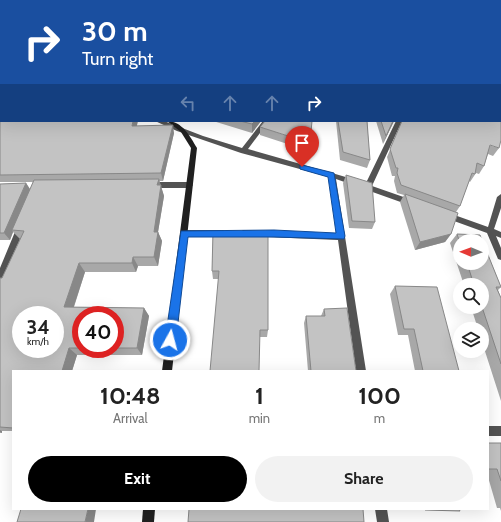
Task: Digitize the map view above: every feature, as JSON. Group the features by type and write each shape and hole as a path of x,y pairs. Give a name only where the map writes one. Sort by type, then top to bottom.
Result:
{"street":[{"path":"160,122 243,151 368,186 419,205"},
{"path":"167,370 194,148 183,131 171,122"},
{"path":"243,151 265,122"},
{"path":"368,186 399,122"},
{"path":"332,175 361,370"},
{"path":"144,185 190,184"},
{"path":"501,197 490,231 501,257"},
{"path":"440,213 501,235"},
{"path":"0,278 23,222"},
{"path":"184,233 274,233 341,236"},
{"path":"489,431 501,431"},
{"path":"148,522 149,510"},
{"path":"381,510 383,522"}],"building":[{"path":"0,122 133,122 132,126 173,125 161,173 0,175"},
{"path":"264,122 312,122 310,143 260,127"},
{"path":"338,122 367,122 370,160 343,152"},
{"path":"381,122 393,122 386,136"},
{"path":"402,122 501,122 501,140 499,148 490,145 484,166 477,163 475,174 472,173 460,206 401,185 397,173 398,168 396,168 390,149"},
{"path":"346,175 372,183 375,222 352,221"},
{"path":"159,179 157,185 161,185 154,232 158,232 154,257 133,257 132,263 79,263 64,307 72,307 72,348 69,348 62,370 12,370 12,428 0,427 0,278 2,278 24,231 12,230 34,180"},
{"path":"26,183 4,233 0,233 0,184"},
{"path":"405,194 458,213 451,234 420,242"},
{"path":"213,232 268,234 268,330 260,330 259,370 210,370 219,271 212,271"},
{"path":"489,257 501,287 496,287 501,298 501,364 489,328 489,322 487,322 484,314 489,314 489,278 472,278 469,270 489,270"},
{"path":"395,286 437,287 453,348 453,358 456,358 459,370 423,370 414,329 404,329"},
{"path":"124,308 144,308 137,348 124,348"},
{"path":"347,308 356,370 311,370 306,316 325,316 324,309"},
{"path":"489,443 501,443 501,481 497,469 489,469"},
{"path":"21,510 88,510 85,522 17,522"},
{"path":"189,510 363,510 364,522 188,522"},
{"path":"425,510 460,510 460,511"}],"route":[{"path":"170,340 184,233 274,233 341,236 332,175 302,167"}]}
